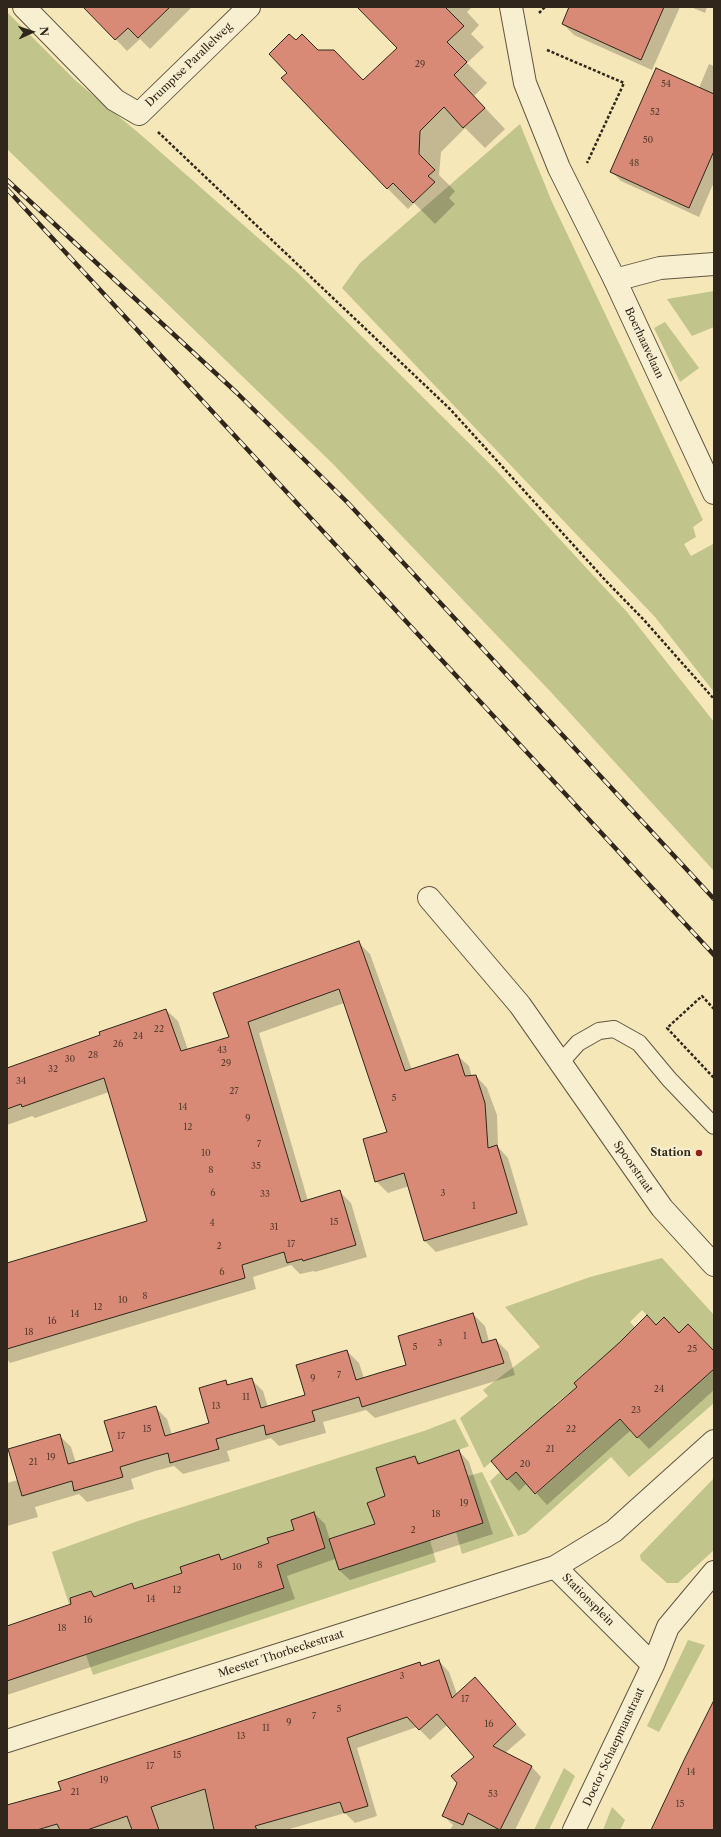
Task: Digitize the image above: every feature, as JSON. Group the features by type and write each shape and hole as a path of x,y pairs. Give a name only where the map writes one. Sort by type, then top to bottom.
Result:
{"street":[{"name":"Drumptse Parallelweg","path":"24,7 115,100 139,114 249,7"},
{"name":"Boerhaavelaan","path":"511,7 525,83 559,168 615,280 714,493"},
{"path":"615,280 660,268 714,264"},
{"name":"Spoorstraat","path":"429,898 520,1005 662,1208 714,1265"},
{"name":"Stationsplein","path":"653,1665 555,1567 614,1531 714,1441"},
{"name":"Meester Thorbeckestraat","path":"7,1741 555,1567"},
{"path":"653,1665 668,1627 714,1572"},
{"name":"Doctor Schaepmanstraat","path":"574,1830 653,1665"}],"lane":[{"path":"561,1062 578,1043 598,1031 614,1029 639,1043 668,1079 714,1126"}],"path":[{"path":"517,37 624,83 573,194"},
{"path":"139,114 450,409 606,581 650,626 714,699"},
{"path":"714,1009 702,996 667,1028 714,1078"}],"green space":[{"path":"7,12 76,81 141,135 298,273 494,468 627,612 714,722 714,871 549,690 332,463 7,149"},
{"path":"520,124 552,202 703,520 693,527 696,537 684,544 691,556 713,544 714,545 714,692 655,617 342,288 360,263"},
{"path":"714,291 714,327 692,336 667,299"},
{"path":"665,322 699,368 680,382 654,328"},
{"path":"662,1258 714,1315 714,1351 688,1324 677,1335 675,1329 664,1317 656,1325 642,1310 630,1322 644,1337 662,1341 701,1381 714,1369 714,1403 629,1477 611,1457 526,1533 518,1536 490,1481 500,1472 507,1480 516,1472 536,1494 599,1438 579,1416 588,1408 572,1391 554,1405 563,1414 508,1447 484,1468 460,1418 488,1396 483,1390 540,1347 505,1307 590,1277","holes":["588,1370 609,1394 595,1407 574,1383","664,1375 684,1397 637,1438 617,1416"]},
{"path":"455,1419 469,1446 456,1451 465,1477 482,1472 514,1536 462,1554 456,1532 483,1523 393,1517 403,1549 430,1540 436,1562 93,1675 86,1655 111,1646 103,1623 118,1618 109,1592 94,1596 91,1591 70,1598 73,1609 71,1610 52,1552 138,1521 424,1431","holes":["381,1498 390,1553 339,1570 329,1539 365,1527 377,1530 368,1503","282,1534 291,1560 277,1565 284,1588 235,1605 219,1555 221,1560 269,1544 267,1538","181,1567 198,1617 148,1634 132,1584 134,1589 182,1573"]},
{"path":"714,1478 714,1550 678,1583 667,1583 641,1560 640,1555"},
{"path":"688,1640 705,1645 659,1732 647,1726"},
{"path":"564,1768 575,1776 549,1830 534,1830"},
{"path":"612,1807 625,1820 620,1830 603,1830"}],"building":[{"path":"83,7 170,7 138,38 128,28 115,40"},
{"path":"357,7 445,7 464,26 447,42 467,62 454,75 485,108 463,128 444,107 420,131 419,154 435,170 428,176 435,182 413,203 393,183 387,189 281,78 287,73 269,54 289,34 296,40 302,34 318,50 334,50 363,80 397,48"},
{"path":"569,7 664,7 641,60 562,24"},
{"path":"656,68 714,94 714,151 689,208 610,172"},
{"path":"359,941 405,1071 458,1054 465,1076 476,1075 485,1103 488,1148 497,1145 517,1213 424,1241 404,1173 375,1182 363,1139 387,1132 339,989 248,1022 301,1202 340,1190 356,1245 303,1261 302,1259 287,1263 284,1252 242,1265 245,1278 7,1349 7,1263 147,1221 104,1078 22,1107 21,1104 7,1109 7,1068 100,1035 99,1032 166,1009 181,1051 229,1037 213,993"},
{"path":"473,1313 482,1343 496,1339 504,1363 362,1407 359,1397 312,1411 315,1421 266,1435 264,1425 216,1439 219,1449 170,1463 168,1453 143,1460 120,1467 123,1477 74,1491 72,1481 22,1496 8,1449 60,1434 68,1464 113,1451 104,1421 156,1406 165,1436 209,1423 199,1388 226,1380 227,1385 252,1378 261,1408 305,1395 296,1365 347,1350 356,1380 406,1365 398,1336"},
{"path":"647,1315 656,1325 664,1317 679,1333 688,1324 714,1351 714,1369 637,1438 620,1419 535,1494 516,1472 507,1480 491,1461 577,1387 574,1383 619,1343"},
{"path":"459,1450 483,1523 339,1570 329,1539 375,1524 367,1503 385,1496 376,1468 415,1456 418,1464"},
{"path":"314,1512 325,1548 277,1565 284,1588 7,1681 7,1626 71,1604 70,1598 91,1591 94,1597 132,1583 134,1589 182,1573 180,1567 219,1554 221,1560 269,1543 267,1538 294,1530 291,1520"},
{"path":"439,1660 452,1698 475,1677 516,1724 493,1746 532,1766 500,1830 468,1813 463,1825 442,1816 457,1783 451,1776 474,1757 437,1714 419,1730 407,1717 347,1738 368,1806 344,1813 340,1802 255,1826 257,1830 214,1830 205,1789 151,1807 159,1830 132,1830 127,1816 87,1830 60,1830 57,1824 37,1830 7,1830 7,1805 61,1790 58,1782 420,1662 421,1666"},
{"path":"714,1700 714,1830 651,1830 685,1758"}],"railway":[{"path":"7,180 237,393 348,503 714,899"},
{"path":"7,189 714,955"}],"place":[{"name":"Station","path":"699,1153"}]}
